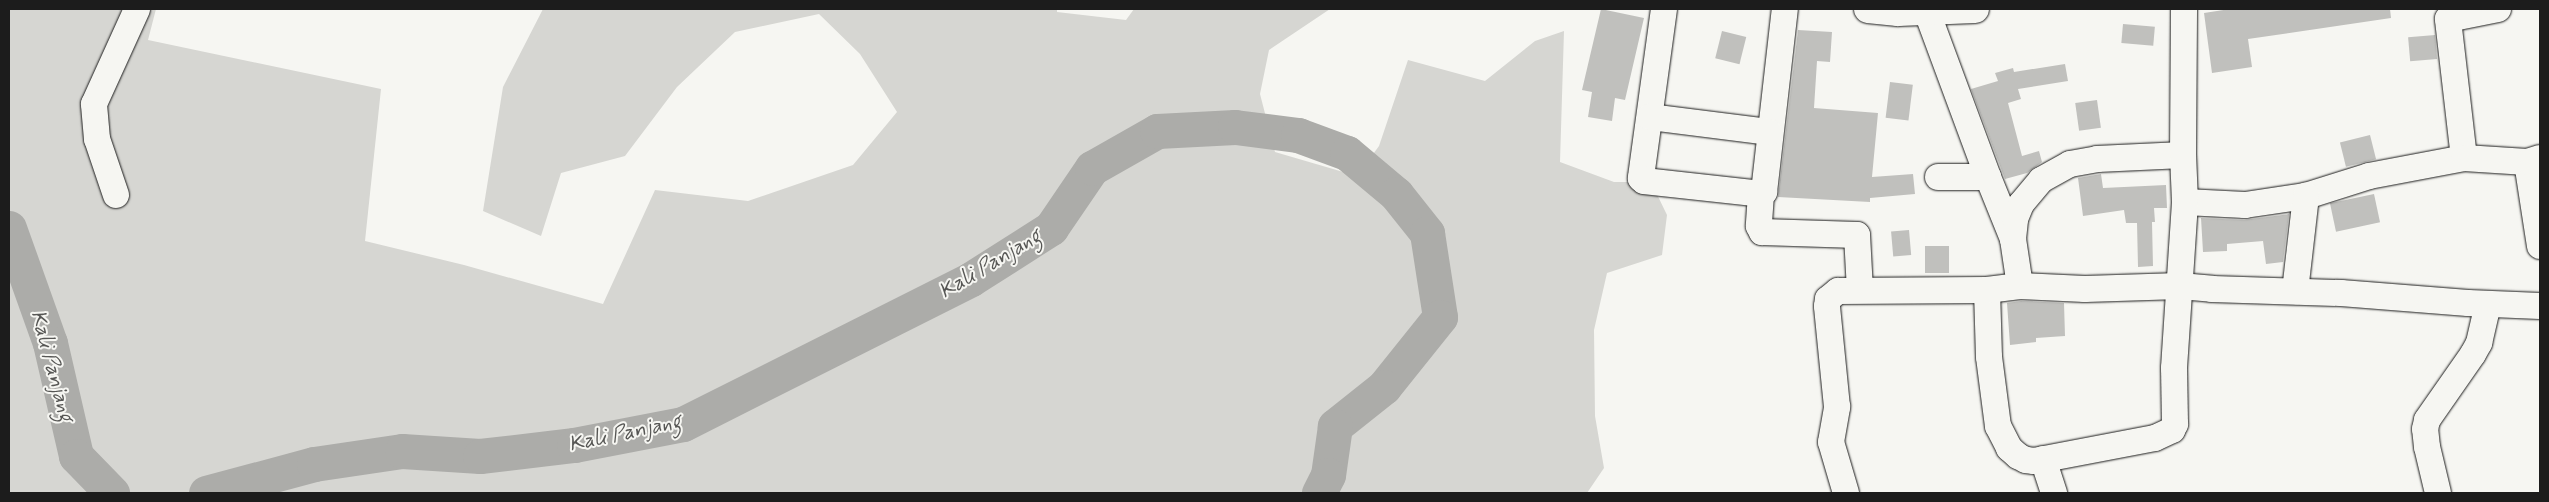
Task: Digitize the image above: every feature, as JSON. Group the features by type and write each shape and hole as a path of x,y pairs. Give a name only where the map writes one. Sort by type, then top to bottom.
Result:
{"main road":[{"path":"1868,9 1898,12 1974,9"}],"street":[{"path":"116,195 97,139 94,104 137,9"},
{"path":"1664,9 1642,180 1761,194"},
{"path":"1785,9 1769,132 1764,192 1761,194 1759,226 1762,232 1857,235 1860,290"},
{"path":"1987,290 1989,357 1998,426 2009,448 2018,456 2026,460 2043,459 2155,438 2172,430 2175,424 2174,368 2185,202 2182,156 2184,9"},
{"path":"2464,158 2447,14 2498,9"},
{"path":"1934,11 1988,177 2013,239 2020,286"},
{"path":"1650,117 1769,132"},
{"path":"2013,239 2015,219 2021,204 2041,180 2054,171 2070,164 2097,159 2182,156"},
{"path":"2185,202 2245,205 2306,196 2369,176 2464,158 2534,160 2540,246"},
{"path":"1938,178 1988,177"},
{"path":"2295,291 2306,196"},
{"path":"1846,493 1831,442 1837,407 1827,306 1828,299 1834,294 1860,290 1987,290 2020,286 2085,289 2180,286 2540,306"},
{"path":"2438,493 2425,430 2426,420 2473,354 2478,343 2488,304"},
{"path":"2043,459 2054,493"}],"shaded area":[{"path":"9,9 156,9 148,40 381,89 365,241 464,265 603,304 655,190 748,201 853,165 897,112 860,54 819,14 735,32 677,87 625,156 561,173 541,236 483,211 503,87 543,9 1057,9 1057,12 1126,20 1134,9 1330,9 1269,50 1260,94 1275,152 1357,176 1379,146 1408,60 1485,81 1535,41 1564,31 1560,162 1614,182 1651,182 1667,215 1662,255 1607,273 1594,330 1595,416 1604,468 1587,493 9,493"}],"building":[{"path":"1601,9 1644,18 1625,100 1615,98 1612,121 1588,117 1592,92 1582,90"},
{"path":"2230,9 2390,9 2391,18 2248,39 2252,67 2212,73 2204,13"},
{"path":"2123,24 2155,27 2153,46 2121,43"},
{"path":"1798,30 1832,32 1830,62 1817,61 1814,108 1878,113 1872,177 1913,174 1915,194 1870,198 1870,202 1778,197"},
{"path":"1722,31 1746,37 1739,64 1715,58"},
{"path":"2435,35 2437,59 2410,61 2408,37"},
{"path":"2065,64 2068,81 2018,89 2021,99 2008,103 2022,156 2039,151 2042,162 2027,173 2005,179 1971,89 1998,81 1995,73 2013,68 2014,72"},
{"path":"1890,82 1913,85 1908,121 1886,118"},
{"path":"2097,100 2101,128 2079,131 2075,103"},
{"path":"2370,135 2376,159 2346,167 2340,142"},
{"path":"2101,174 2103,188 2166,185 2167,208 2154,208 2155,222 2152,222 2153,266 2138,267 2137,223 2126,223 2124,210 2083,216 2078,178"},
{"path":"2374,194 2380,222 2336,232 2330,203"},
{"path":"2289,214 2283,262 2266,264 2263,241 2227,244 2227,251 2203,252 2201,218 2244,220"},
{"path":"1909,230 1911,255 1893,256 1891,232"},
{"path":"1925,246 1949,246 1949,273 1925,273"},
{"path":"2021,301 2064,303 2065,336 2036,338 2036,342 2010,345 2007,303"}],"waterway":[{"name":"Kali Panjang","path":"206,493 314,464 402,451 480,456 574,445 683,424 971,279 1051,228 1092,168 1157,131 1235,127 1298,135 1347,153 1396,194 1427,233 1440,317 1384,387 1335,426 1328,475 1319,493"},
{"name":"Kali Panjang","path":"9,228 50,343 76,456 112,493"}]}
